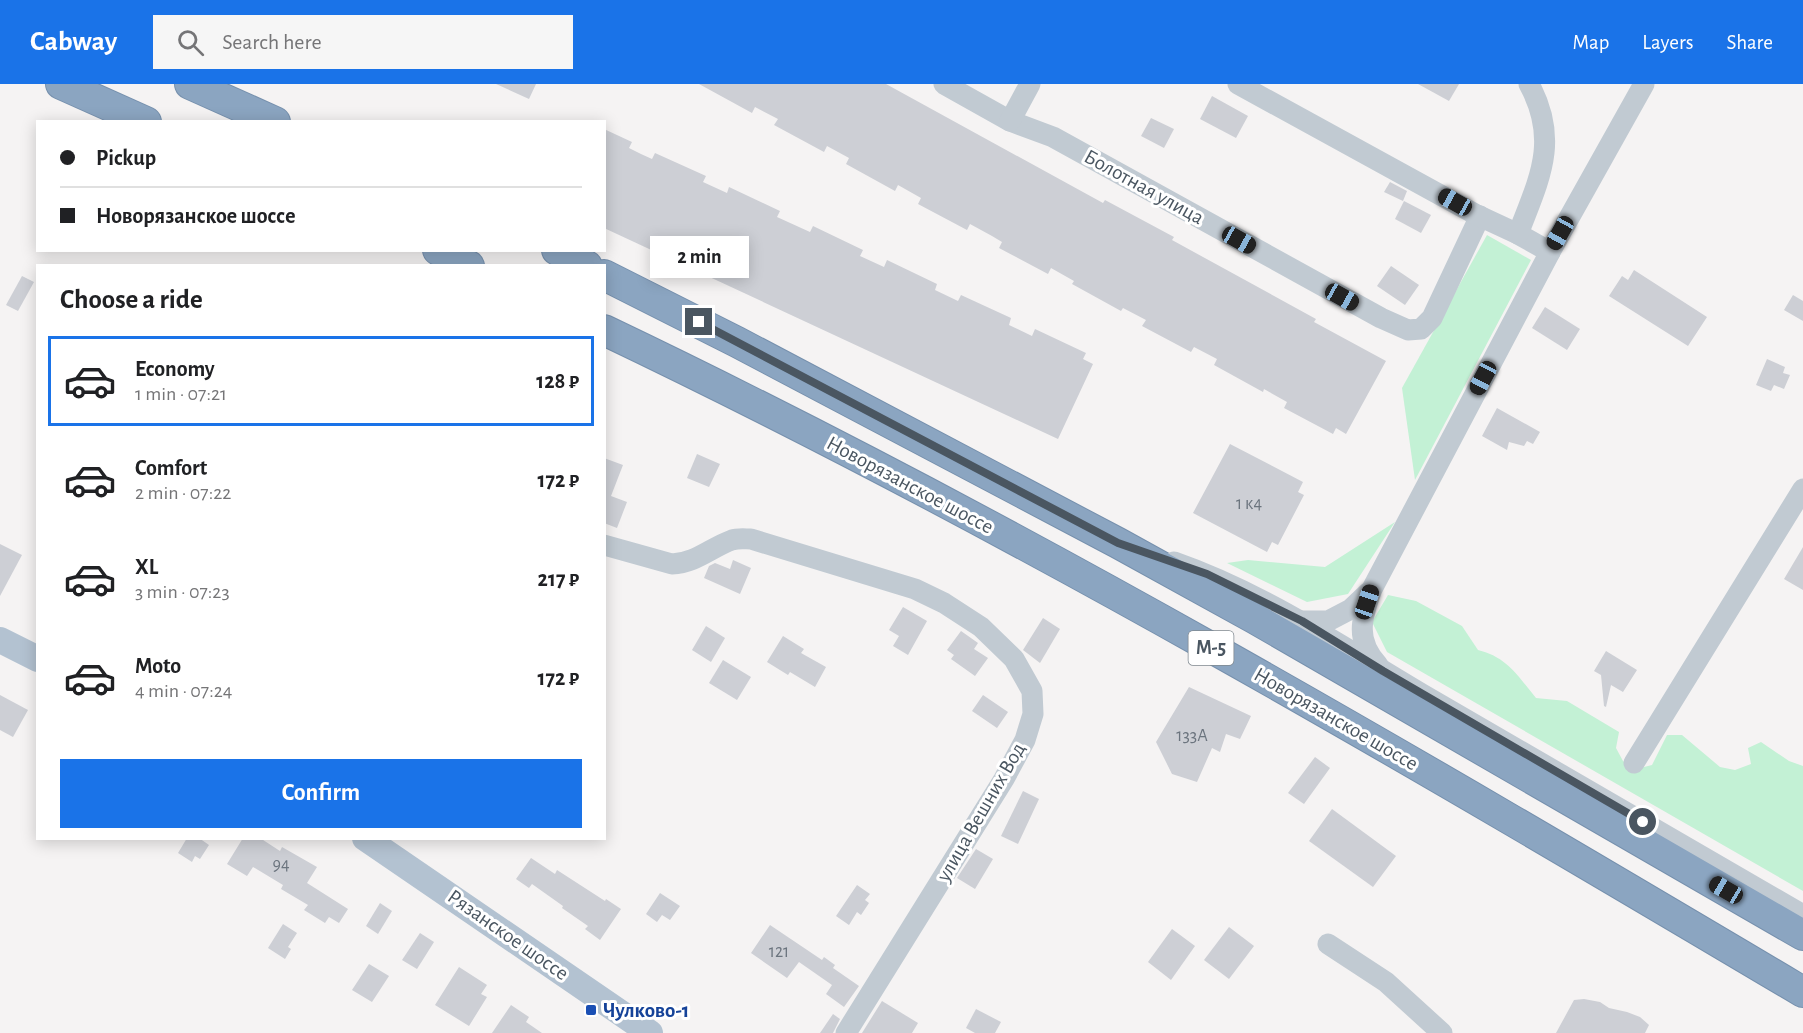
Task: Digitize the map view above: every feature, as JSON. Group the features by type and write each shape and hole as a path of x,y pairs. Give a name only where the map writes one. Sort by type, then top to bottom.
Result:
{"highway":[{"path":"61,84 142,120"},
{"path":"190,84 271,120"},
{"path":"442,252 465,264"},
{"path":"561,252 583,264"},
{"name":"М-5","path":"606,275 1118,543 1264,624 1803,935"},
{"name":"Новорязанское шоссе","path":"606,331 880,468 1266,677 1803,992"}],"main road":[{"path":"0,640 36,658"},
{"name":"Рязанское шоссе","path":"368,840 650,1033"}],"street":[{"name":"Болотная улица","path":"944,84 1010,121 1053,137 1381,318 1408,330 1420,329 1432,318 1480,216"},
{"path":"1010,121 1030,84"},
{"path":"1238,84 1550,252"},
{"path":"1518,234 1542,171 1544,157 1545,128 1539,101 1529,84"},
{"path":"1383,671 1367,654 1362,635 1362,615 1371,589 1550,252 1644,84"},
{"path":"1634,763 1803,489"},
{"name":"улица Вешних Вод","path":"606,546 672,564 695,560 734,540 751,539 915,589 945,603 981,627 1014,659 1032,691 1033,714 1025,740 1004,779 846,1033"},
{"path":"1118,543 1207,574 1302,621 1383,671 1803,915"},
{"path":"1302,621 1328,621 1351,609 1371,589"},
{"path":"1328,944 1386,982 1442,1033"}],"green space":[{"path":"1487,235 1531,260 1415,480 1402,388"},
{"path":"1395,522 1348,594 1307,602 1227,563 1248,560 1325,567"},
{"path":"1388,595 1416,601 1462,626 1478,650 1504,662 1536,698 1567,701 1619,732 1616,748 1623,761 1636,769 1652,765 1667,735 1682,735 1720,767 1735,770 1751,764 1748,748 1761,742 1789,761 1803,766 1803,891 1387,652 1372,622"}],"building":[{"path":"496,84 536,84 529,99"},
{"path":"699,84 886,84 1103,203 1105,200 1174,237 1172,240 1316,319 1314,322 1386,361 1346,434 1336,428 1333,434 1284,408 1287,402 1264,389 1263,392 1214,365 1217,359 1194,347 1191,352 1142,326 1146,320 1123,308 1121,311 1072,284 1074,281 1051,268 1048,274 999,248 1002,242 970,224 967,230 918,204 921,198 898,185 895,191 846,164 849,158 827,146 824,152 774,125 778,119 755,107 752,113"},
{"path":"1418,84 1459,84 1449,101"},
{"path":"1212,96 1248,116 1236,138 1200,119"},
{"path":"1151,118 1174,129 1164,148 1141,136"},
{"path":"606,130 632,142 629,148 641,154 652,159 655,153 706,176 703,182 727,193 729,187 780,211 777,217 810,232 813,226 863,250 860,256 884,267 887,260 937,284 935,290 958,301 961,295 1011,318 1009,325 1032,336 1035,329 1086,353 1083,359 1093,364 1058,439 606,229"},
{"path":"1390,182 1407,191 1403,201 1384,192"},
{"path":"1404,201 1431,215 1421,233 1395,219"},
{"path":"1391,266 1419,285 1405,305 1377,286"},
{"path":"1634,270 1707,317 1688,346 1609,296 1622,276 1628,280"},
{"path":"22,276 34,282 18,311 6,305"},
{"path":"1793,295 1803,301 1803,321 1784,310"},
{"path":"1545,307 1580,329 1567,350 1532,328"},
{"path":"1767,359 1785,367 1783,373 1790,375 1784,389 1774,385 1771,391 1756,385"},
{"path":"1497,408 1540,432 1533,444 1527,441 1524,446 1509,442 1507,450 1482,436"},
{"path":"1230,444 1303,482 1298,492 1304,495 1278,545 1272,542 1267,552 1193,513"},
{"path":"697,454 720,464 709,487 687,478"},
{"path":"606,459 623,465 611,496 627,502 617,528 606,524"},
{"path":"0,544 22,555 0,596"},
{"path":"1803,547 1803,590 1784,579"},
{"path":"733,560 751,568 740,594 704,578 709,566 715,563 730,569"},
{"path":"903,607 927,621 908,655 893,646 899,636 889,630"},
{"path":"1043,618 1060,629 1040,663 1023,650"},
{"path":"706,626 725,638 711,662 692,650"},
{"path":"961,631 978,643 974,649 988,658 975,676 951,659 954,655 947,650"},
{"path":"783,636 804,649 801,653 826,667 815,687 790,672 788,675 767,662"},
{"path":"1606,651 1637,670 1623,692 1611,685 1606,707 1604,706 1601,675 1594,671"},
{"path":"723,660 751,677 737,700 709,683"},
{"path":"1189,687 1251,716 1240,739 1226,734 1220,752 1212,748 1197,782 1172,774 1156,742"},
{"path":"0,695 28,710 13,737 0,730"},
{"path":"983,695 1008,712 997,728 972,711"},
{"path":"1315,757 1330,768 1304,804 1288,793"},
{"path":"1023,791 1039,799 1018,844 1001,836"},
{"path":"1332,809 1396,856 1373,887 1309,841"},
{"path":"186,840 202,840 209,845 200,859 195,856 192,862 178,853"},
{"path":"242,840 263,840 280,851 282,847 317,867 307,883 348,909 339,923 329,917 325,923 304,910 308,905 281,889 283,885 253,867 247,876 227,864"},
{"path":"976,849 993,859 975,889 957,878"},
{"path":"531,858 555,874 557,870 621,909 600,940 585,929 588,926 562,908 563,906 532,884 529,888 516,879"},
{"path":"857,885 870,894 865,900 869,903 861,915 857,912 849,925 836,916"},
{"path":"660,893 680,906 670,920 662,915 657,922 646,914"},
{"path":"380,903 392,911 378,934 366,926"},
{"path":"283,924 297,933 288,947 291,949 285,959 268,948"},
{"path":"770,925 822,960 824,957 835,965 833,968 859,986 844,1007 826,994 832,985 799,962 787,978 751,953"},
{"path":"1229,927 1254,946 1229,979 1204,960"},
{"path":"1172,929 1195,946 1171,980 1148,962"},
{"path":"420,933 434,942 417,969 402,960"},
{"path":"369,964 389,976 372,1002 352,990"},
{"path":"459,967 487,985 481,994 487,997 469,1026 435,1005"},
{"path":"1574,1000 1600,1002 1609,1008 1640,1017 1649,1025 1645,1033 1556,1033"},
{"path":"882,1001 918,1023 912,1033 862,1033"},
{"path":"511,1005 529,1017 526,1022 542,1033 492,1033"},
{"path":"976,1009 1001,1022 995,1033 975,1033 966,1028"},
{"path":"833,1014 840,1019 833,1033 820,1033"}],"place":[{"name":"Чулково-1","path":"591,1010"}],"route":[{"path":"699,322 1118,543 1207,574 1302,621 1383,671 1643,822"}]}
